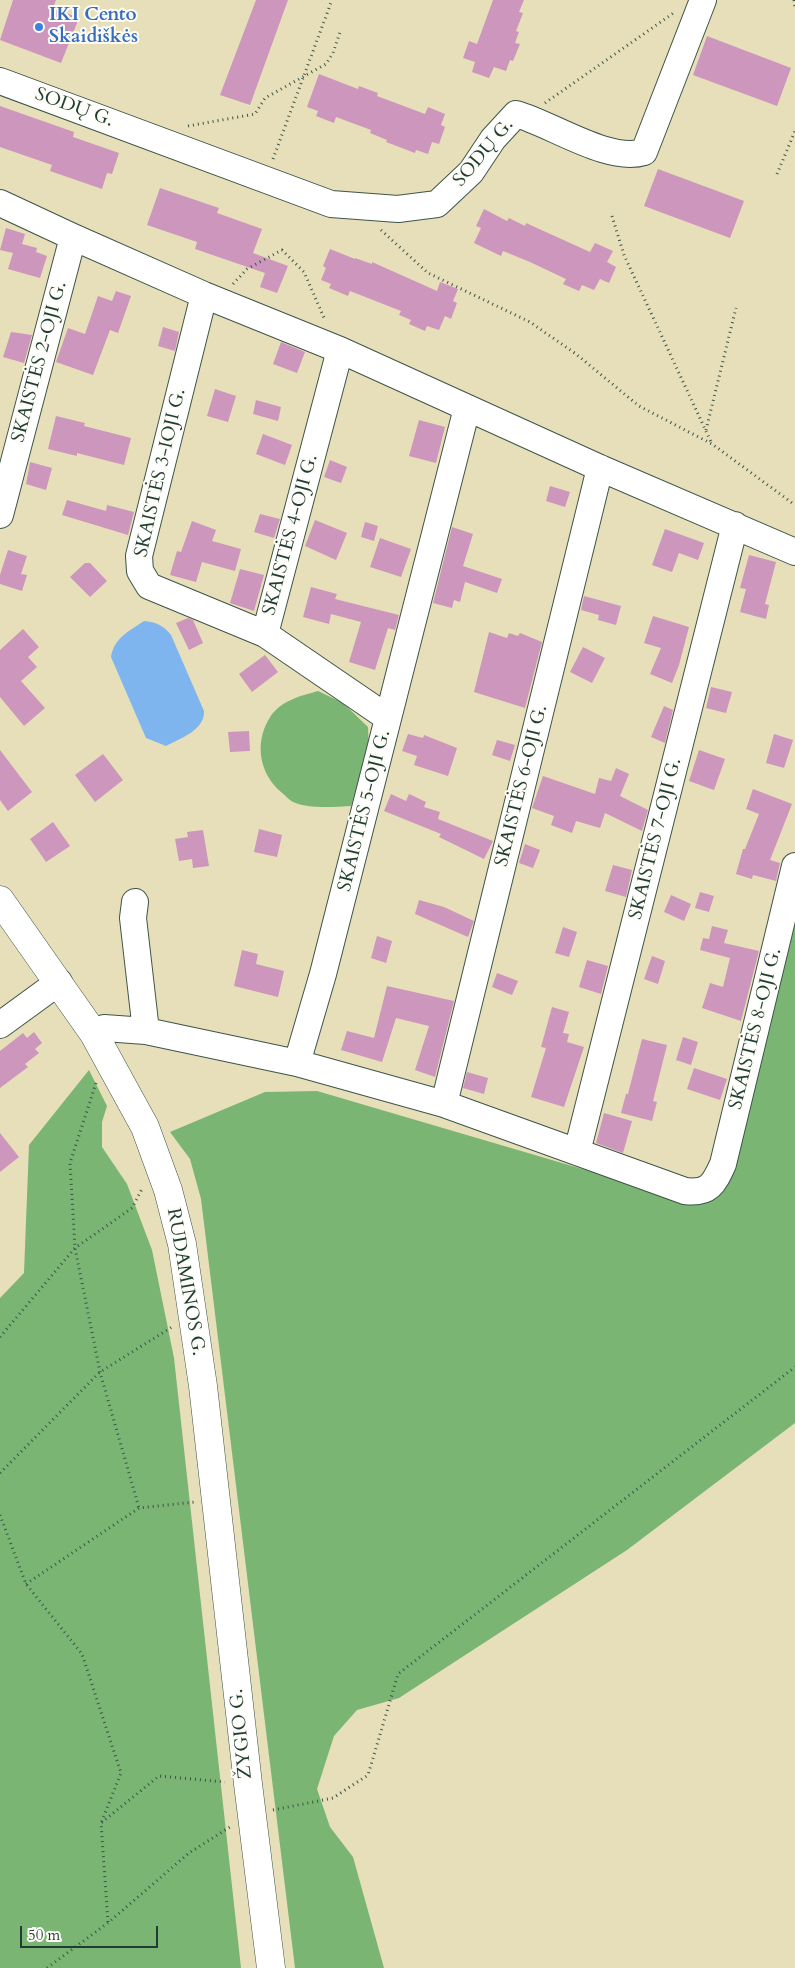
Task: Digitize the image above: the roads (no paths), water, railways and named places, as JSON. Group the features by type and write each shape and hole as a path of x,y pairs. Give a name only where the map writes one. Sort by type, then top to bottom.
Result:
{"main road":[{"name":"RUDAMINOS G.","path":"0,900 59,982 100,1044 145,1127 157,1159 182,1244 194,1314 216,1500"},
{"name":"ŽYGIO G.","path":"216,1500 248,1784 272,1968"}],"street":[{"name":"SODŲ G.","path":"0,81 331,204 398,209 437,204 471,172 493,139 516,114 588,144 628,153 644,152 702,0"},
{"path":"0,203 72,237 210,297 340,350 600,468 795,552"},
{"name":"SKAISTĖS 2-OJI G.","path":"0,515 72,237"},
{"name":"SKAISTĖS 3-IOJI G.","path":"210,297 140,556 140,570 149,586 265,634"},
{"name":"SKAISTĖS 4-OJI G.","path":"340,350 265,634 388,718"},
{"name":"SKAISTĖS 5-OJI G.","path":"297,1063 323,974 467,408"},
{"name":"SKAISTĖS 6-OJI G.","path":"444,1104 600,468"},
{"name":"SKAISTĖS 7-OJI G.","path":"577,1152 735,525"},
{"name":"SKAISTĖS 8-OJI G.","path":"577,1152 685,1192 697,1193 709,1188 723,1164 795,866"},
{"path":"135,902 133,918 146,1031"},
{"path":"0,1025 59,982"},
{"path":"100,1044 104,1028 146,1031 297,1063 444,1104 577,1152"}],"water":[{"path":"144,621 159,625 171,635 204,711 201,723 191,733 166,746 146,738 111,657 119,640"}],"place":[{"name":"IKI Cento Skaidiškės","path":"39,27"}]}
